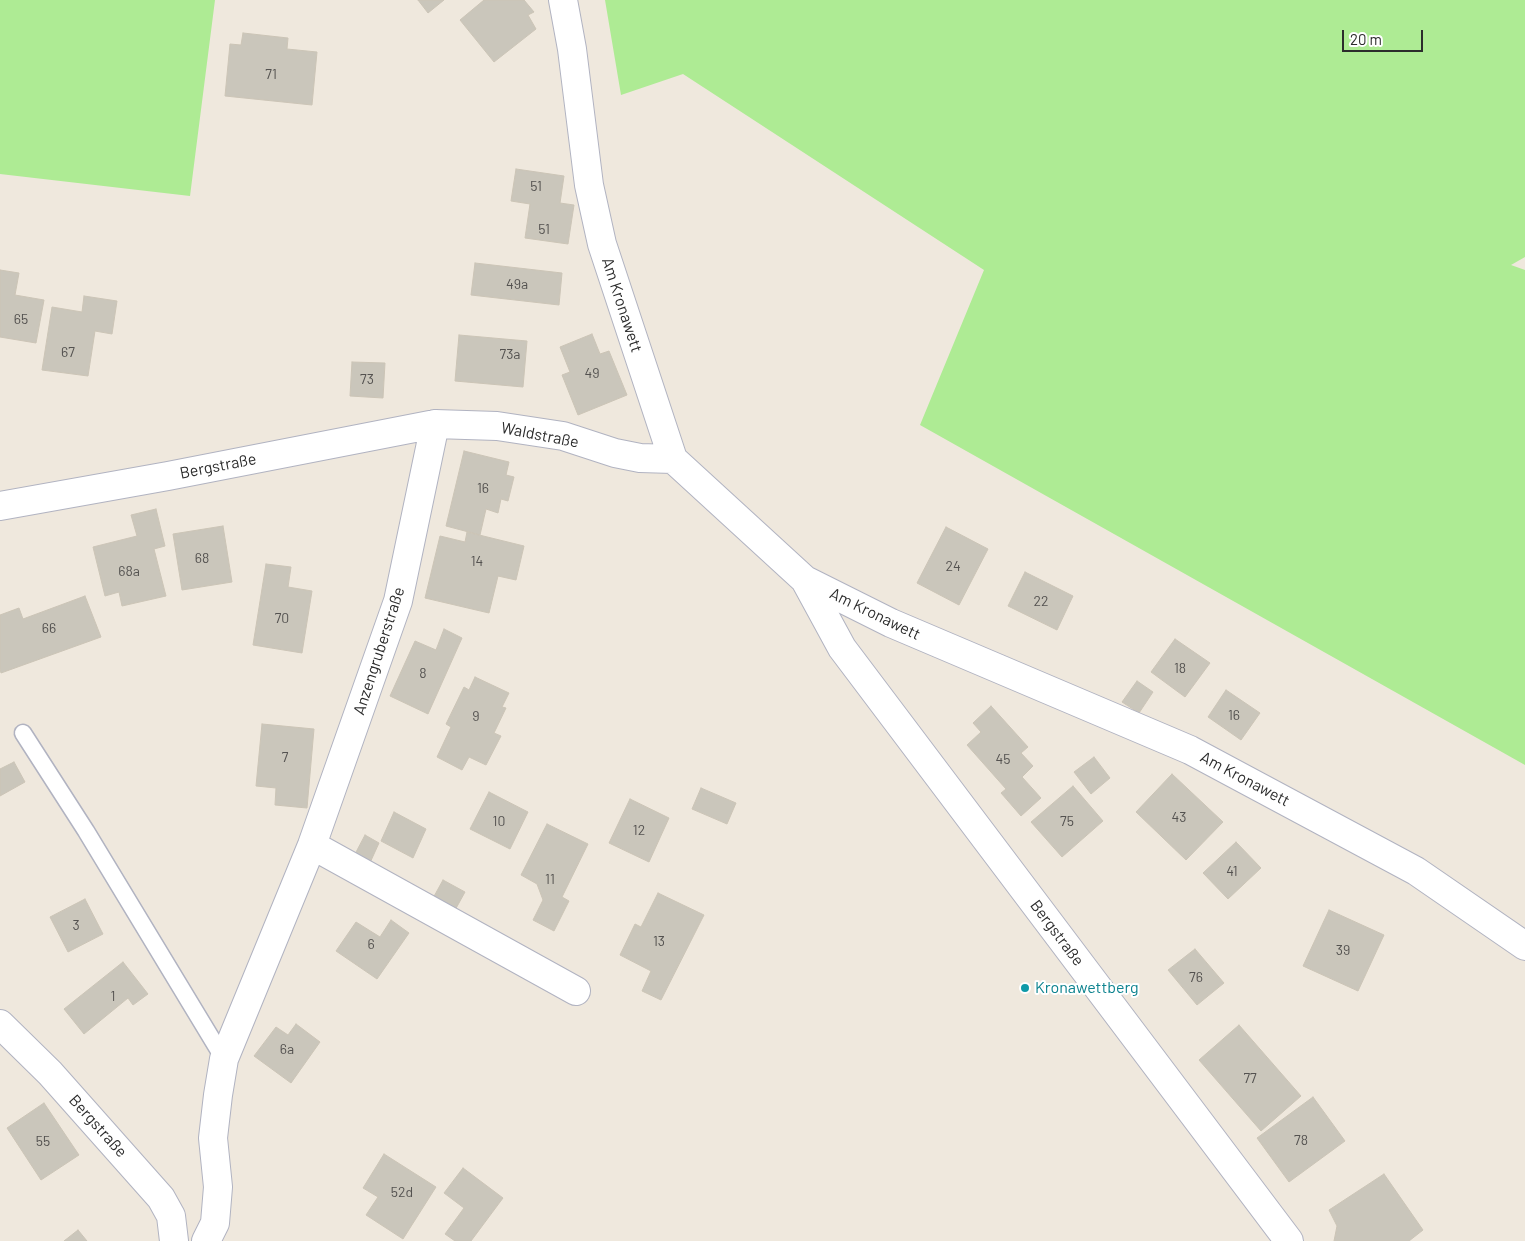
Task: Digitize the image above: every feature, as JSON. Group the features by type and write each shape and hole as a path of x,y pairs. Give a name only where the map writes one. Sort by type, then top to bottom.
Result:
{"street":[{"name":"Am Kronawett","path":"563,0 572,49 589,185 602,244 673,460 805,580 891,624 1190,750 1416,871 1525,946"},
{"name":"Waldstraße","path":"435,424 497,426 563,436 615,453 640,458 673,460"},
{"name":"Bergstraße","path":"0,506 168,476 435,424"},
{"name":"Anzengruberstraße","path":"206,1241 215,1223 218,1187 213,1138 224,1059 312,845 398,601 435,424"},
{"name":"Bergstraße","path":"805,580 842,648 1289,1241"},
{"path":"312,845 576,991"},
{"name":"Bergstraße","path":"0,1024 50,1073 161,1198 171,1216 174,1241"}],"lane":[{"path":"23,733 86,831 224,1059"}],"green space":[{"path":"0,0 215,0 190,196 0,174"},
{"path":"605,0 1525,0 1525,257 1511,265 1525,270 1525,765 920,425 984,270 683,74 621,95"}],"building":[{"path":"418,0 444,0 428,13"},
{"path":"484,0 524,0 534,12 528,15 536,29 494,62 460,20"},
{"path":"243,33 288,38 287,49 317,52 312,105 225,96 230,44 241,45"},
{"path":"516,169 564,176 560,203 574,205 568,244 525,238 530,204 511,201"},
{"path":"475,263 562,273 559,305 471,295"},
{"path":"0,270 19,273 15,295 44,300 36,343 0,337"},
{"path":"84,296 117,301 112,334 95,331 88,376 42,370 52,307 82,312"},
{"path":"592,334 600,354 609,351 627,395 578,415 562,375 570,372 560,347"},
{"path":"459,335 527,341 523,387 455,381"},
{"path":"352,362 385,363 383,398 350,396"},
{"path":"464,451 509,462 506,475 514,477 508,501 501,499 498,513 486,509 480,535 446,526"},
{"path":"156,509 165,546 154,549 166,596 122,606 119,592 105,596 93,547 137,536 131,515"},
{"path":"223,526 232,582 182,590 173,534"},
{"path":"946,527 988,549 959,605 917,583"},
{"path":"467,532 524,546 516,580 498,576 489,613 425,598 440,536 465,542"},
{"path":"266,564 291,567 288,587 312,591 302,653 253,645"},
{"path":"1025,572 1073,596 1057,630 1008,606"},
{"path":"85,596 101,637 1,673 0,615 19,608 23,619"},
{"path":"444,629 462,638 428,714 390,696 415,641 436,650"},
{"path":"1175,639 1210,663 1185,697 1151,672"},
{"path":"475,677 509,693 502,707 506,708 494,733 501,736 486,765 469,757 462,770 437,757 451,727 446,724 464,687 469,690"},
{"path":"1137,681 1153,692 1139,713 1122,702"},
{"path":"1226,690 1260,713 1241,740 1208,717"},
{"path":"991,706 1028,747 1021,753 1033,766 1022,777 1041,798 1021,816 1001,793 1006,789 967,745 981,732 973,723"},
{"path":"262,724 314,729 307,808 275,805 276,788 256,786"},
{"path":"1094,757 1110,778 1091,794 1074,772"},
{"path":"14,762 25,782 0,796 0,769"},
{"path":"1172,774 1223,822 1186,860 1136,812"},
{"path":"1073,786 1103,821 1062,857 1031,822"},
{"path":"701,788 736,803 727,824 692,809"},
{"path":"489,792 528,812 510,849 470,829"},
{"path":"630,799 669,818 649,862 609,843"},
{"path":"394,812 426,829 413,858 381,841"},
{"path":"547,824 588,844 562,897 569,901 554,931 533,920 543,900 537,884 521,875"},
{"path":"365,835 379,843 369,865 354,856"},
{"path":"1236,842 1261,868 1228,899 1203,873"},
{"path":"443,880 465,892 454,912 432,900"},
{"path":"658,893 704,915 661,1000 642,991 651,971 620,955 635,924 641,927"},
{"path":"85,899 103,934 68,952 50,917"},
{"path":"1329,910 1384,935 1358,991 1303,966"},
{"path":"391,920 409,933 377,979 336,951 356,922 380,937"},
{"path":"1195,949 1224,983 1197,1005 1168,970"},
{"path":"123,962 148,994 133,1005 128,998 84,1034 64,1009"},
{"path":"296,1024 320,1042 291,1083 254,1056 276,1027 288,1035"},
{"path":"1239,1025 1301,1096 1261,1131 1199,1060"},
{"path":"1313,1097 1345,1141 1289,1182 1257,1138"},
{"path":"44,1103 79,1155 41,1180 7,1128"},
{"path":"384,1154 436,1187 403,1239 366,1215 378,1197 363,1188"},
{"path":"463,1168 503,1198 471,1241 455,1241 445,1234 464,1208 444,1193"},
{"path":"1384,1174 1423,1230 1409,1241 1334,1241 1337,1226 1329,1210"},
{"path":"78,1230 87,1241 64,1241"}],"place":[{"name":"Kronawettberg","path":"1025,988"}]}
